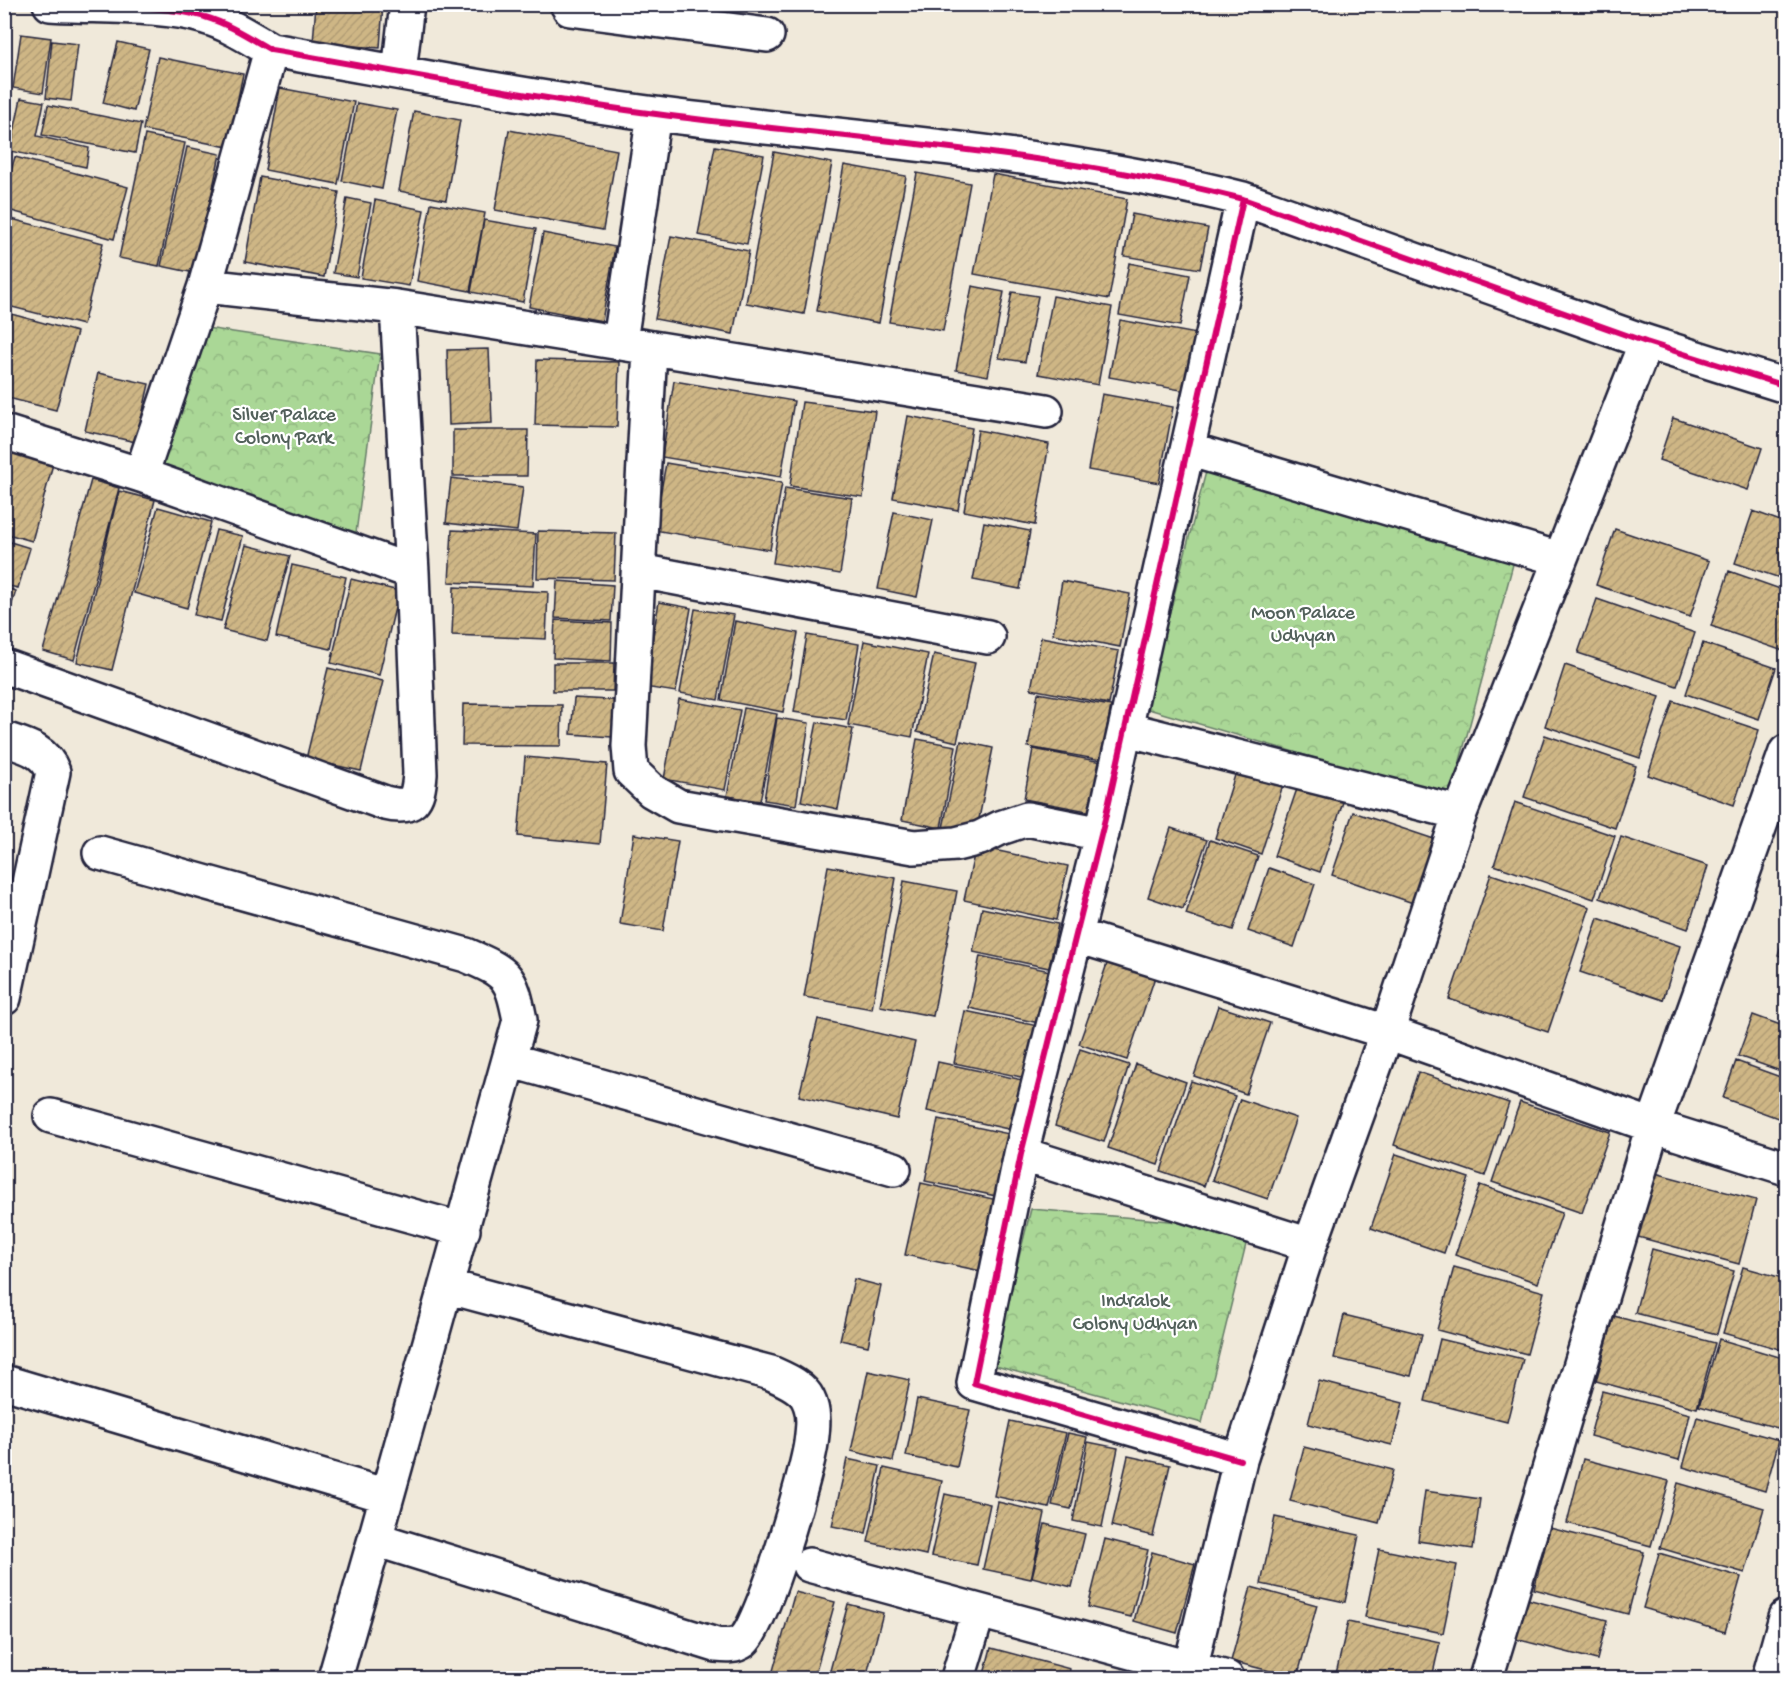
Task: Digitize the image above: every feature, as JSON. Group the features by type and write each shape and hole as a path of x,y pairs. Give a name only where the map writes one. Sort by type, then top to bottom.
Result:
{"street":[{"path":"50,4 177,11 205,17 233,28 271,50 654,114 1091,166 1243,199 1646,342 1786,386"},
{"path":"399,72 407,4"},
{"path":"567,4 570,9 767,34"},
{"path":"141,476 205,286 271,50"},
{"path":"654,114 635,345 640,571 629,746 631,771 652,791 678,806 914,847 956,844 1027,819 1102,834"},
{"path":"1240,1460 974,1383 1022,1154 1102,834 1243,199"},
{"path":"205,286 397,307 1046,411"},
{"path":"4,666 403,807 415,800 420,774 412,572 397,307"},
{"path":"1189,1673 1240,1460 1310,1245 1387,1032 1460,813 1646,342"},
{"path":"4,432 141,476 412,572"},
{"path":"1188,449 1560,559"},
{"path":"640,571 988,637"},
{"path":"1126,729 1460,813"},
{"path":"4,739 32,748 44,756 53,772 4,998"},
{"path":"1486,1678 1653,1126 1786,752"},
{"path":"100,853 466,955 498,968 513,985 520,1020 463,1230 335,1678"},
{"path":"1078,936 1387,1032 1653,1126 1786,1168"},
{"path":"508,1060 894,1169"},
{"path":"51,1116 463,1230"},
{"path":"1022,1154 1310,1245"},
{"path":"375,1539 717,1645 730,1646 742,1642 751,1632 780,1559 811,1446 814,1415 807,1397 793,1384 771,1373 446,1286"},
{"path":"4,1382 387,1496"},
{"path":"809,1565 1189,1673 1227,1678"},
{"path":"958,1678 978,1612"},
{"path":"1769,1678 1786,1617"}],"green space":[{"name":"Silver Palace Colony Park","path":"200,327 380,354 354,548 161,463"},
{"name":"Moon Palace Udhyan","path":"1209,460 1515,557 1450,798 1145,708"},
{"name":"Indralok Colony Udhyan","path":"1031,1209 1250,1228 1202,1423 992,1365"}],"building":[{"path":"316,4 383,4 380,48 313,43"},
{"path":"21,34 51,38 43,93 13,88"},
{"path":"52,41 78,44 71,101 46,98"},
{"path":"118,42 149,49 134,111 103,103"},
{"path":"158,57 243,74 228,147 143,130"},
{"path":"280,88 354,102 338,184 265,170"},
{"path":"21,98 44,102 37,136 89,148 86,167 10,151"},
{"path":"357,103 397,110 382,189 342,181"},
{"path":"48,105 141,124 135,153 42,135"},
{"path":"414,111 460,120 446,200 399,191"},
{"path":"509,130 617,150 603,230 495,210"},
{"path":"145,135 185,143 159,266 119,258"},
{"path":"715,146 764,155 747,244 698,235"},
{"path":"187,147 220,154 195,273 161,266"},
{"path":"774,152 832,163 804,314 746,303"},
{"path":"15,157 128,187 114,239 4,209 4,193"},
{"path":"844,165 906,176 879,323 817,311"},
{"path":"917,173 970,183 943,331 889,322"},
{"path":"993,174 1127,199 1109,299 974,274"},
{"path":"260,177 339,192 324,277 245,262"},
{"path":"347,198 371,203 357,277 333,273"},
{"path":"375,200 424,210 409,286 361,278"},
{"path":"431,203 485,213 470,291 417,281"},
{"path":"1132,214 1208,228 1200,269 1124,256"},
{"path":"4,217 103,243 83,325 4,305"},
{"path":"484,220 536,229 523,302 471,292"},
{"path":"543,233 615,247 602,321 529,307"},
{"path":"671,236 749,251 733,334 655,319"},
{"path":"1129,263 1190,275 1180,326 1119,315"},
{"path":"972,286 1004,292 988,376 956,370"},
{"path":"1012,292 1038,296 1025,362 999,358"},
{"path":"1053,296 1112,307 1098,385 1038,374"},
{"path":"4,312 77,332 56,410 4,397"},
{"path":"1120,320 1197,334 1186,391 1109,377"},
{"path":"489,349 492,423 449,425 447,350"},
{"path":"537,360 619,362 617,427 535,425"},
{"path":"98,373 149,384 136,442 85,431"},
{"path":"674,381 794,401 781,477 662,457"},
{"path":"1102,394 1173,407 1159,483 1088,470"},
{"path":"802,402 875,411 863,497 790,486"},
{"path":"908,416 972,428 958,510 893,498"},
{"path":"1673,418 1762,448 1748,490 1659,460"},
{"path":"453,430 528,430 527,476 453,476"},
{"path":"978,430 1049,444 1035,525 964,511"},
{"path":"4,451 53,464 32,541 4,533"},
{"path":"666,463 782,483 770,550 654,530"},
{"path":"451,478 523,487 517,531 446,523"},
{"path":"91,480 119,488 74,660 43,651"},
{"path":"785,488 852,498 840,574 773,563"},
{"path":"119,491 155,500 112,670 77,662"},
{"path":"158,507 211,522 187,608 134,593"},
{"path":"1753,511 1786,523 1786,580 1735,563"},
{"path":"894,512 933,520 917,597 878,589"},
{"path":"984,522 1030,531 1020,589 973,580"},
{"path":"1615,529 1709,561 1690,617 1596,585"},
{"path":"216,530 243,536 221,621 194,615"},
{"path":"452,530 536,534 533,586 449,582"},
{"path":"538,531 616,533 614,580 537,578"},
{"path":"4,540 30,548 18,588 4,585"},
{"path":"246,545 290,556 267,641 223,630"},
{"path":"292,565 346,577 331,649 276,637"},
{"path":"1729,571 1786,591 1786,652 1711,626"},
{"path":"351,579 399,591 379,675 331,663"},
{"path":"557,581 613,585 611,621 555,618"},
{"path":"1062,581 1130,594 1120,647 1053,634"},
{"path":"4,587 16,591 4,629"},
{"path":"454,587 548,592 546,639 452,635"},
{"path":"1597,599 1695,633 1677,686 1578,653"},
{"path":"659,602 691,608 676,692 644,687"},
{"path":"695,609 734,615 718,700 680,693"},
{"path":"555,620 612,623 611,661 553,658"},
{"path":"735,621 798,633 783,712 721,700"},
{"path":"807,635 859,644 846,720 794,712"},
{"path":"1041,637 1119,651 1109,704 1031,689"},
{"path":"864,641 928,654 912,737 848,725"},
{"path":"1703,643 1776,668 1759,719 1686,694"},
{"path":"934,654 975,663 957,742 917,732"},
{"path":"553,663 614,663 613,691 553,691"},
{"path":"1565,665 1660,697 1640,758 1545,726"},
{"path":"328,668 383,681 361,771 306,759"},
{"path":"1038,693 1111,706 1101,760 1028,747"},
{"path":"574,698 628,701 626,738 571,734"},
{"path":"679,699 740,710 725,790 664,779"},
{"path":"1673,701 1759,730 1734,805 1648,775"},
{"path":"463,704 562,705 561,746 462,745"},
{"path":"744,708 777,714 760,801 727,796"},
{"path":"777,718 809,723 796,805 764,800"},
{"path":"817,722 853,729 838,809 801,801"},
{"path":"1545,735 1636,766 1615,828 1524,797"},
{"path":"917,739 956,746 941,828 902,820"},
{"path":"961,741 993,748 976,834 943,828"},
{"path":"1033,749 1107,763 1098,813 1024,799"},
{"path":"525,757 607,764 600,844 518,836"},
{"path":"1237,769 1283,785 1261,854 1215,838"},
{"path":"1299,783 1344,799 1320,872 1274,856"},
{"path":"1515,802 1615,836 1594,899 1494,865"},
{"path":"1353,812 1434,839 1413,903 1332,875"},
{"path":"1171,828 1207,840 1183,909 1148,897"},
{"path":"634,834 678,841 663,931 620,924"},
{"path":"1621,837 1708,866 1688,929 1600,898"},
{"path":"1210,840 1258,856 1233,930 1186,914"},
{"path":"976,846 1068,866 1056,920 964,900"},
{"path":"828,866 896,878 872,1009 804,997"},
{"path":"1269,868 1315,884 1294,947 1248,931"},
{"path":"1491,874 1590,907 1548,1032 1449,999"},
{"path":"904,881 957,891 933,1016 880,1006"},
{"path":"982,908 1058,924 1049,968 973,952"},
{"path":"1598,918 1680,946 1663,1000 1580,972"},
{"path":"1786,930 1786,958 1778,955"},
{"path":"980,956 1050,971 1039,1023 969,1008"},
{"path":"1108,961 1155,977 1127,1060 1079,1044"},
{"path":"1218,1006 1270,1023 1246,1094 1194,1076"},
{"path":"965,1011 1038,1026 1026,1078 954,1063"},
{"path":"1753,1015 1786,1027 1786,1073 1738,1056"},
{"path":"818,1019 915,1042 897,1119 799,1096"},
{"path":"1080,1049 1129,1065 1104,1142 1055,1126"},
{"path":"1736,1061 1786,1079 1786,1121 1723,1098"},
{"path":"938,1062 1027,1081 1017,1131 927,1111"},
{"path":"1136,1064 1186,1082 1158,1165 1108,1148"},
{"path":"1418,1072 1509,1103 1485,1176 1394,1145"},
{"path":"1191,1081 1235,1096 1204,1186 1161,1171"},
{"path":"1240,1099 1296,1118 1268,1199 1212,1180"},
{"path":"1520,1102 1610,1132 1582,1213 1492,1182"},
{"path":"938,1119 1009,1134 996,1196 925,1181"},
{"path":"1396,1154 1469,1178 1444,1253 1371,1228"},
{"path":"1655,1173 1756,1200 1739,1264 1638,1237"},
{"path":"921,1183 1002,1201 986,1272 905,1255"},
{"path":"1480,1185 1562,1213 1538,1283 1455,1255"},
{"path":"1652,1249 1734,1271 1717,1334 1635,1313"},
{"path":"1454,1267 1544,1292 1527,1354 1437,1330"},
{"path":"1743,1267 1786,1279 1786,1351 1723,1333"},
{"path":"854,1279 881,1286 868,1346 840,1340"},
{"path":"1344,1315 1422,1334 1411,1376 1334,1358"},
{"path":"1614,1316 1715,1343 1697,1408 1596,1381"},
{"path":"1440,1339 1523,1359 1507,1422 1425,1401"},
{"path":"1719,1339 1786,1359 1785,1430 1699,1406"},
{"path":"868,1371 910,1380 893,1461 851,1451"},
{"path":"1319,1381 1403,1403 1392,1445 1308,1424"},
{"path":"1602,1391 1690,1414 1679,1460 1590,1436"},
{"path":"917,1399 970,1410 957,1467 906,1456"},
{"path":"1697,1417 1779,1440 1765,1491 1683,1467"},
{"path":"1010,1421 1066,1433 1049,1508 994,1496"},
{"path":"1068,1433 1087,1437 1071,1509 1052,1505"},
{"path":"1088,1442 1118,1448 1102,1527 1073,1521"},
{"path":"1304,1447 1393,1470 1379,1523 1290,1501"},
{"path":"1128,1456 1170,1465 1153,1536 1112,1526"},
{"path":"847,1459 880,1466 866,1533 832,1526"},
{"path":"1583,1459 1669,1481 1651,1546 1567,1523"},
{"path":"884,1468 942,1481 926,1555 868,1542"},
{"path":"1678,1483 1764,1508 1745,1573 1660,1548"},
{"path":"1425,1491 1480,1499 1473,1549 1418,1541"},
{"path":"945,1494 990,1504 977,1565 931,1556"},
{"path":"998,1502 1045,1513 1031,1579 983,1569"},
{"path":"1275,1517 1359,1535 1345,1602 1261,1584"},
{"path":"1045,1524 1085,1534 1072,1587 1032,1577"},
{"path":"1550,1528 1644,1552 1628,1614 1534,1589"},
{"path":"1105,1539 1148,1550 1131,1617 1088,1607"},
{"path":"1379,1549 1457,1565 1443,1633 1365,1617"},
{"path":"1152,1552 1195,1564 1177,1633 1134,1621"},
{"path":"1659,1553 1741,1577 1725,1632 1643,1608"},
{"path":"1251,1587 1317,1605 1297,1678 1231,1661"},
{"path":"795,1592 835,1602 814,1678 771,1678"},
{"path":"1527,1599 1607,1620 1597,1660 1516,1639"},
{"path":"848,1604 883,1613 866,1678 828,1678"},
{"path":"1348,1622 1440,1642 1432,1678 1335,1678"},
{"path":"991,1648 1070,1669 1068,1678 983,1678"},
{"path":"1510,1671 1539,1678 1508,1678"}],"cycle path":[{"path":"50,4 150,8 188,13 222,23 271,50 559,100 656,114 1025,157 1171,182 1243,199 1646,342 1786,386"},
{"path":"1240,1460 974,1383 1021,1154 1105,819 1243,199"}]}
